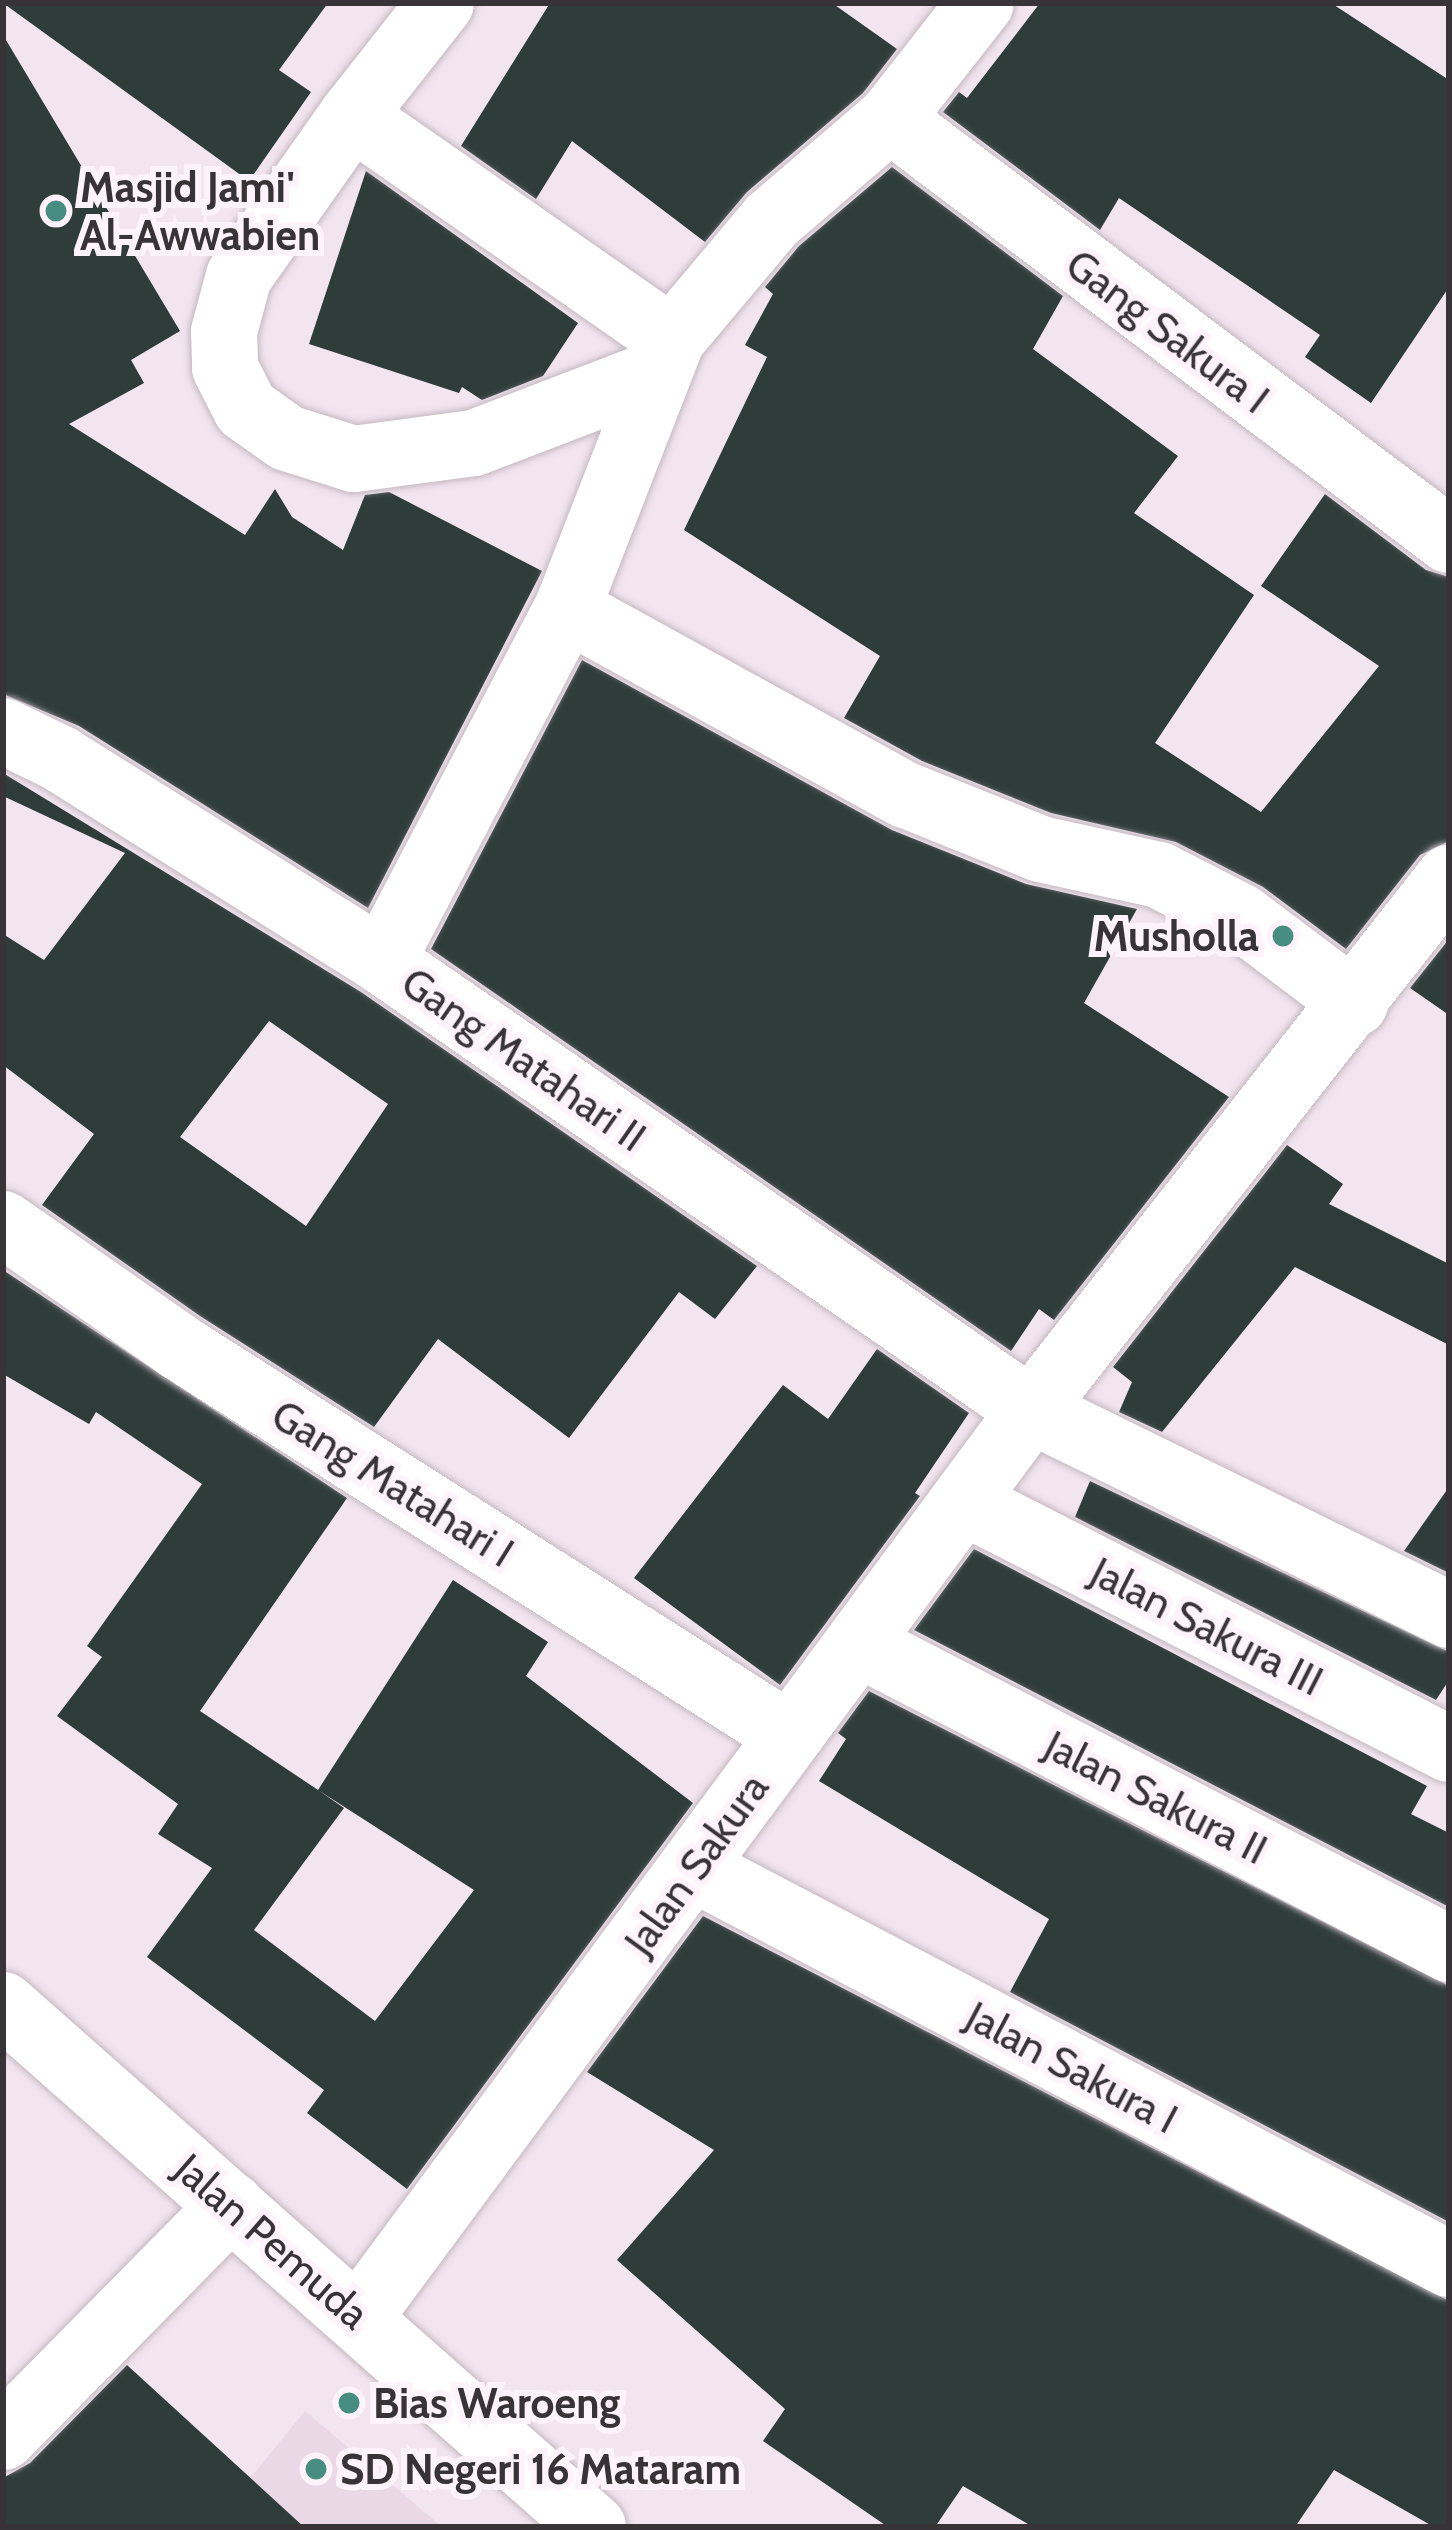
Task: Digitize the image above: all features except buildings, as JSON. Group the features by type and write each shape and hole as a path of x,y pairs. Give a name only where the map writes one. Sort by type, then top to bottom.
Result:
{"street":[{"path":"441,3 352,116 239,276 224,332 225,368 247,409 287,438 354,459 474,443 663,357"},
{"path":"382,961 567,609 663,357 772,220 890,119 981,3"},
{"path":"352,116 663,357"},
{"name":"Gang Sakura I","path":"890,119 1449,540"},
{"path":"567,609 907,795 1040,849 1159,875 1241,917 1355,1004"},
{"name":"Gang Matahari II","path":"3,731 59,758 382,961 1031,1410 1449,1615"},
{"path":"1031,1410 1355,1004 1449,878"},
{"name":"Gang Matahari I","path":"3,1224 179,1347 789,1735"},
{"name":"Jalan Sakura","path":"359,2317 695,1869 789,1735 863,1646 1031,1410"},
{"name":"Jalan Sakura III","path":"964,1502 1449,1749"},
{"name":"Jalan Sakura II","path":"863,1646 1449,1949"},
{"name":"Jalan Sakura I","path":"695,1869 1449,2264"},
{"name":"Jalan Pemuda","path":"3,2005 592,2527"},
{"path":"3,2437 231,2206"}],"shaded area":[{"name":"SD Negeri 16 Mataram","path":"305,2411 442,2527 210,2527"}],"place":[{"name":"Masjid Jami' Al-Awwabien","path":"56,211"},
{"name":"Musholla","path":"1283,936"},
{"name":"Bias Waroeng","path":"349,2403"},
{"name":"SD Negeri 16 Mataram","path":"316,2469"}]}
